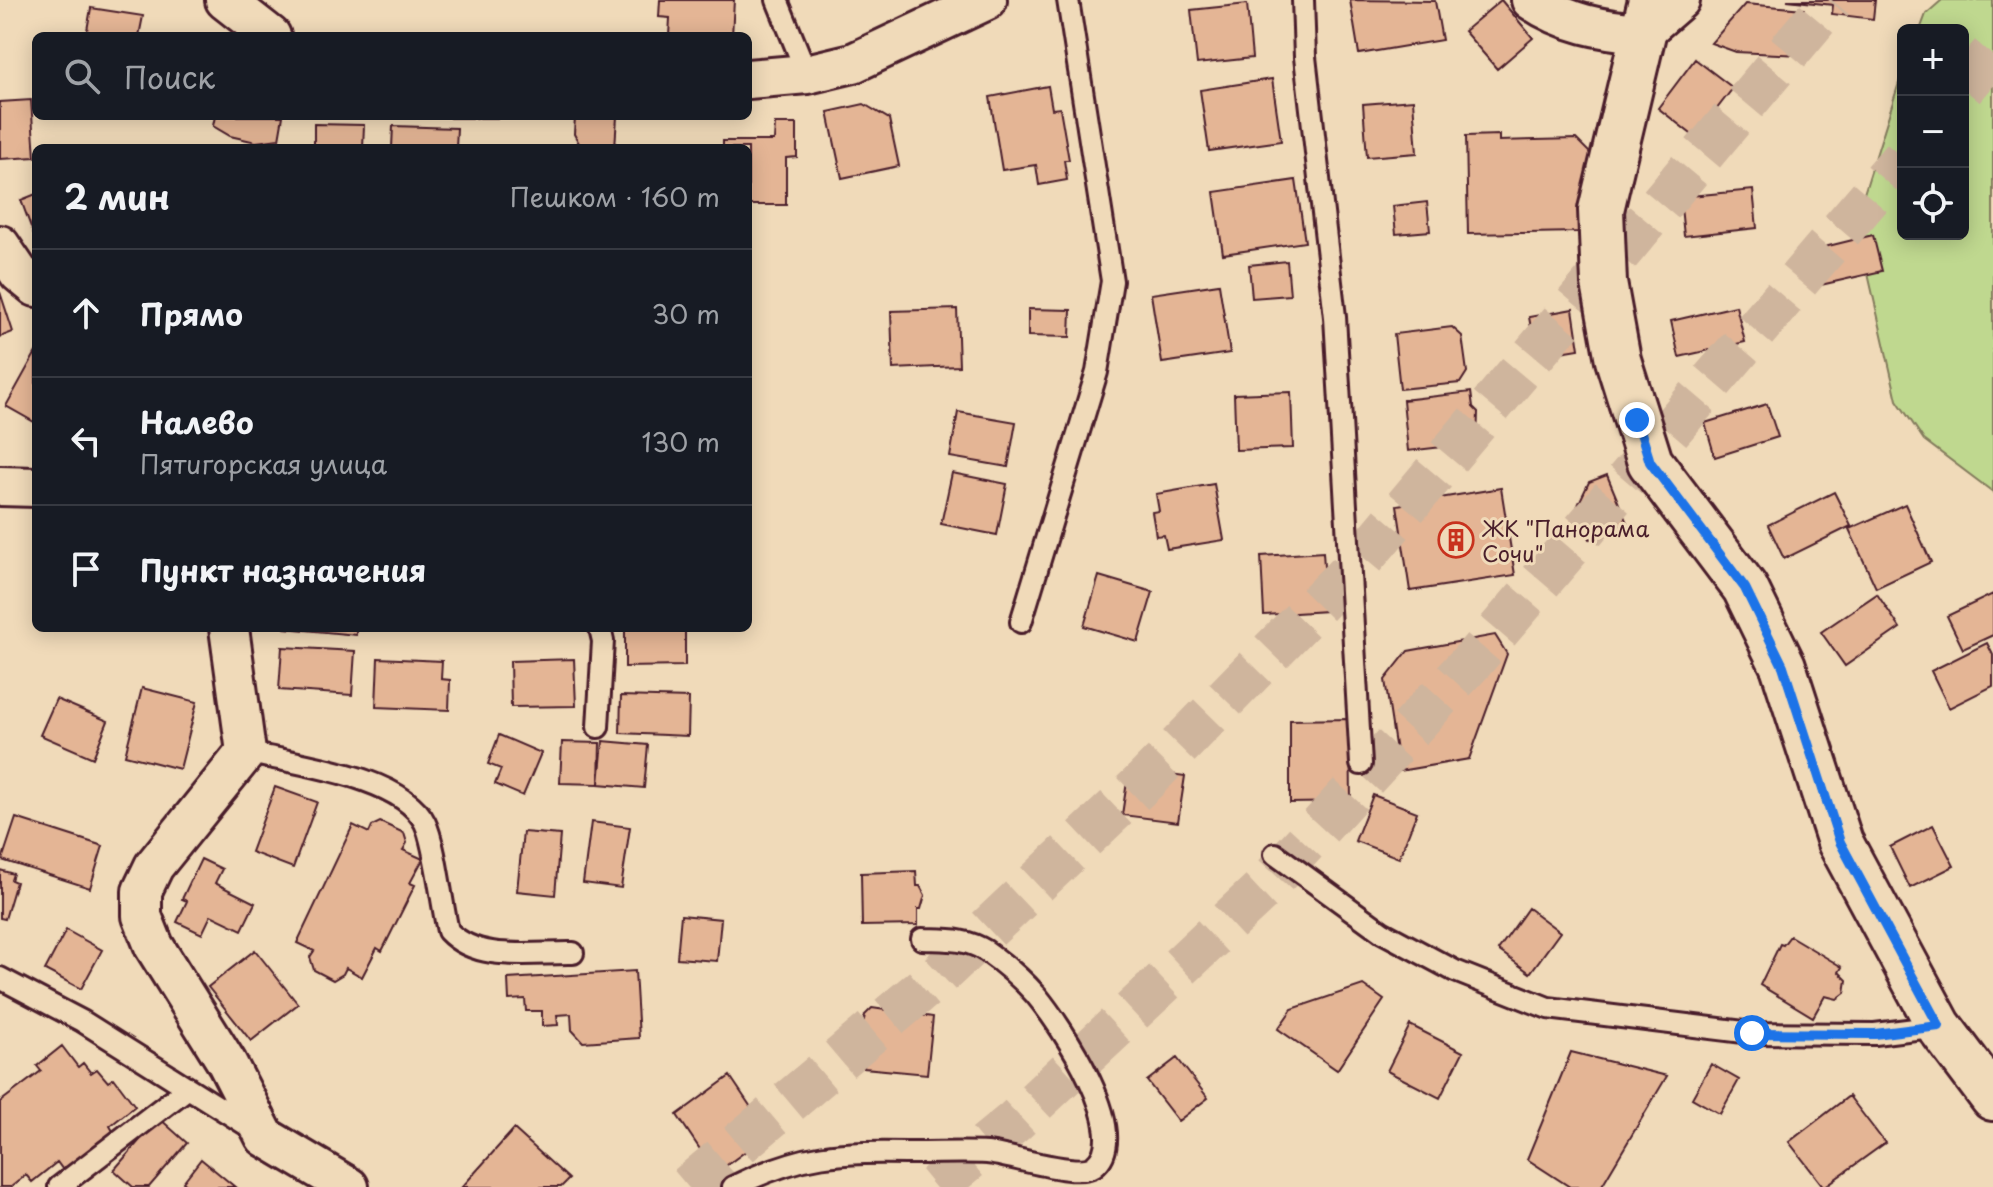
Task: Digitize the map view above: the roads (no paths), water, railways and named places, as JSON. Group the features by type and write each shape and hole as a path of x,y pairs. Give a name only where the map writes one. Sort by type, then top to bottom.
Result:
{"street":[{"path":"225,0 266,32"},
{"path":"752,79 807,74 853,63 987,0"},
{"path":"1531,0 1564,19 1606,30 1647,17 1680,0"},
{"path":"1647,17 1601,210 1604,283 1618,360 1650,462 1745,588 1783,666 1840,842 1939,1026 1993,1098"},
{"path":"0,245 19,273 32,284"},
{"path":"0,486 32,487"},
{"path":"230,632 246,752 154,866 142,891 142,916 154,946 227,1063 265,1137 349,1187"}],"lane":[{"path":"777,0 807,74"},
{"path":"1021,622 1097,372 1112,281 1068,0"},
{"path":"1303,0 1305,57 1335,317 1361,764"},
{"path":"598,727 601,632"},
{"path":"246,752 387,787 408,804 425,822 448,931 457,941 488,952 573,953"},
{"path":"1275,854 1382,932 1455,971 1548,1008 1752,1033 1875,1034 1939,1026"},
{"path":"733,1187 791,1162 834,1152 988,1153 1069,1169 1085,1170 1096,1165 1105,1150 1108,1128 1074,1049 1035,995 984,950 963,940 922,939"},
{"path":"0,978 82,1021 265,1137"},
{"path":"59,1187 188,1088"}],"tunnel":[{"path":"688,1187 939,975 1145,781 1362,559 1832,0"},
{"path":"1969,81 1993,53"},
{"path":"935,1187 1014,1122 1261,891 1474,659 1897,165"}],"place":[{"name":"ЖК \"Панорама Сочи\"","path":"1456,540"}]}
